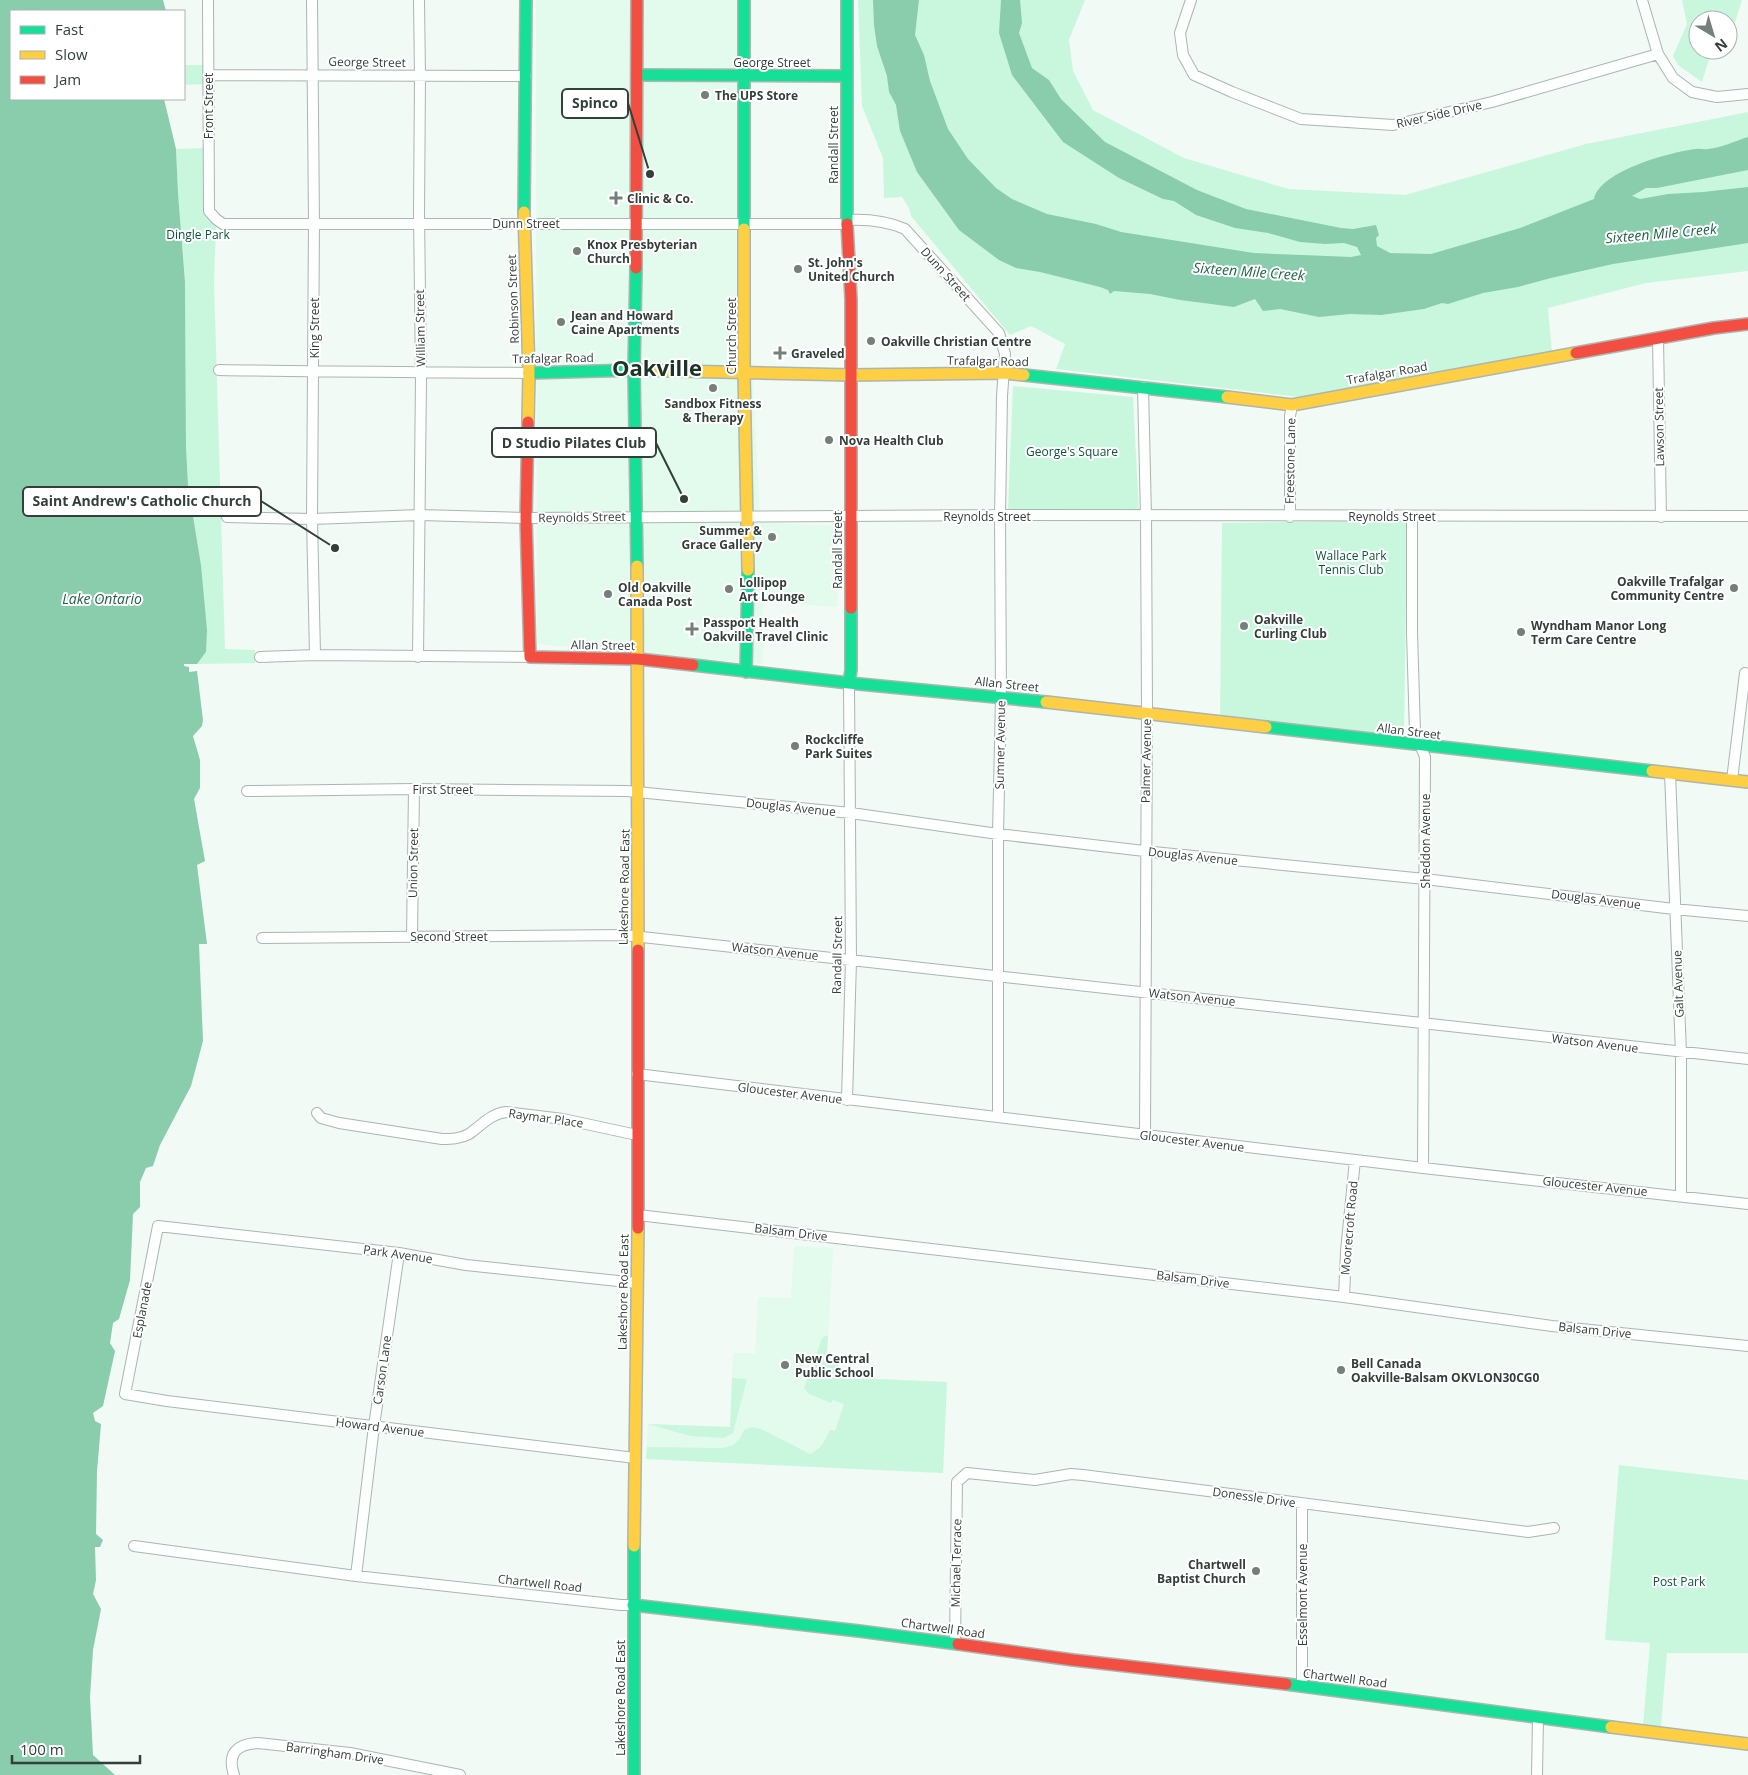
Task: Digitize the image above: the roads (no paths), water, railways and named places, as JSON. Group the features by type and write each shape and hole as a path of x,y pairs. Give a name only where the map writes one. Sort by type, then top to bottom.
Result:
{"street":[{"name":"Front Street","path":"208,0 209,211"},
{"name":"King Street","path":"312,0 314,223 312,519 315,655"},
{"name":"William Street","path":"418,657 421,371 419,0"},
{"name":"Robinson Street","path":"526,0 524,223 529,373 526,518 530,657"},
{"name":"Lakeshore Road East","path":"634,1775 634,1458 638,1215 638,659 634,370 637,224 637,0"},
{"name":"Church Street","path":"744,0 746,672"},
{"name":"Randall Street","path":"847,0 847,222 851,299 851,670 849,683 852,960 847,1100"},
{"name":"River Side Drive","path":"1191,0 1180,33 1183,55 1194,75 1232,92 1301,118 1393,125 1492,102 1658,54"},
{"path":"1642,0 1658,54 1673,78 1692,92 1717,97 1748,94"},
{"name":"George Street","path":"208,75 526,76"},
{"name":"George Street","path":"637,75 847,76"},
{"name":"Dunn Street","path":"209,211 223,224 419,222 744,224 876,221 896,225 905,229 999,333 1005,354 1005,373"},
{"name":"Trafalgar Road","path":"219,370 529,373 634,370 851,375 1005,373 1292,405 1725,326 1748,324"},
{"name":"Lawson Street","path":"1658,338 1661,517"},
{"name":"Sumner Avenue","path":"998,1117 998,834 1001,697 1000,516 1002,396 1005,373"},
{"name":"Palmer Avenue","path":"1143,387 1147,713 1146,1135"},
{"name":"Freestone Lane","path":"1290,517 1292,405"},
{"name":"Reynolds Street","path":"227,517 312,519 420,515 526,518 1748,516"},
{"name":"Sheddon Avenue","path":"1412,516 1412,633 1416,732 1425,757 1423,1168"},
{"name":"Allan Street","path":"260,657 315,655 638,659 849,683 1147,713 1421,746 1748,782"},
{"path":"1732,780 1746,673"},
{"name":"Galt Avenue","path":"1670,773 1681,1053 1681,1196"},
{"name":"First Street","path":"247,791 414,789 638,792"},
{"name":"Union Street","path":"412,936 414,789"},
{"name":"Douglas Avenue","path":"638,792 851,813 998,834 1146,851 1425,879 1748,916"},
{"name":"Second Street","path":"262,938 637,936"},
{"name":"Watson Avenue","path":"637,936 1748,1060"},
{"name":"Gloucester Avenue","path":"637,1074 1423,1168 1748,1204"},
{"name":"Raymar Place","path":"317,1113 322,1118 339,1123 442,1139 453,1139 468,1134 491,1116 506,1112 563,1119 637,1135"},
{"name":"Moorecroft Road","path":"1344,1297 1346,1251 1355,1160"},
{"name":"Balsam Drive","path":"638,1215 1344,1297 1552,1326 1748,1346"},
{"name":"Park Avenue","path":"158,1226 398,1253 466,1265 637,1283"},
{"name":"Esplanade","path":"125,1394 158,1226"},
{"name":"Carson Lane","path":"356,1576 398,1253"},
{"name":"Howard Avenue","path":"125,1394 167,1401 634,1458"},
{"name":"Donessle Drive","path":"957,1482 967,1473 1035,1480 1071,1474 1528,1532 1554,1528"},
{"name":"Michael Terrace","path":"955,1644 957,1482"},
{"name":"Esselmont Avenue","path":"1302,1504 1302,1686"},
{"name":"Chartwell Road","path":"134,1546 356,1576 859,1631 1073,1660 1302,1686 1748,1744"},
{"path":"1536,1775 1538,1718"},
{"name":"Barringham Drive","path":"234,1775 231,1765 235,1750 249,1743 350,1753 460,1775"}],"water":[{"name":"Lake Ontario","path":"0,0 163,0 166,10 10,10 10,100 164,100 176,149 185,282 188,485 201,565 207,630 206,652 197,664 184,664 184,666 189,667 189,672 197,671 203,720 202,726 193,736 200,760 200,788 194,799 205,861 197,865 207,944 199,944 203,1041 191,1086 160,1145 153,1166 146,1168 140,1182 140,1207 133,1214 130,1280 119,1319 113,1323 110,1343 115,1351 103,1406 93,1413 95,1421 101,1424 97,1471 96,1534 103,1540 100,1547 95,1547 96,1580 93,1594 101,1609 93,1650 90,1697 93,1755 115,1775 0,1775"},
{"name":"Sixteen Mile Creek","path":"873,0 919,0 915,35 924,55 930,81 948,129 968,159 996,188 1012,199 1047,214 1096,224 1121,232 1254,253 1351,257 1361,255 1357,247 1344,243 1300,242 1268,233 1235,228 1196,215 1174,201 1163,199 1119,178 1063,142 1012,75 999,33 1001,0 1020,0 1022,23 1019,33 1032,68 1049,80 1061,99 1105,142 1197,190 1246,209 1341,228 1353,229 1376,225 1379,235 1376,238 1377,246 1390,253 1431,254 1520,228 1594,199 1599,189 1609,180 1622,172 1654,159 1684,151 1718,147 1748,137 1748,170 1657,188 1646,188 1632,196 1640,199 1668,194 1748,187 1748,243 1613,264 1518,287 1483,293 1448,304 1442,303 1424,309 1381,315 1350,314 1319,317 1280,309 1263,311 1255,299 1234,307 1150,294 1114,291 1110,294 1108,290 1100,287 1016,268 999,260 959,230 917,172 900,131 896,105 889,92 887,76 877,46"}],"place":[{"name":"The UPS Store","path":"705,95"},
{"name":"Spinco","path":"650,174"},
{"name":"Clinic & Co.","path":"616,198"},
{"name":"Knox Presbyterian Church","path":"577,251"},
{"name":"St. John's United Church","path":"798,269"},
{"name":"Jean and Howard Caine Apartments","path":"561,322"},
{"name":"Oakville Christian Centre","path":"871,341"},
{"name":"Graveled","path":"780,353"},
{"name":"Sandbox Fitness & Therapy","path":"713,388"},
{"name":"Nova Health Club","path":"829,440"},
{"name":"D Studio Pilates Club","path":"684,499"},
{"name":"Summer & Grace Gallery","path":"772,537"},
{"name":"Saint Andrew's Catholic Church","path":"335,548"},
{"name":"Oakville Trafalgar Community Centre","path":"1734,588"},
{"name":"Lollipop Art Lounge","path":"729,589"},
{"name":"Old Oakville Canada Post","path":"608,594"},
{"name":"Oakville Curling Club","path":"1244,626"},
{"name":"Passport Health Oakville Travel Clinic","path":"692,629"},
{"name":"Wyndham Manor Long Term Care Centre","path":"1521,632"},
{"name":"Rockcliffe Park Suites","path":"795,746"},
{"name":"New Central Public School","path":"785,1365"},
{"name":"Bell Canada Oakville-Balsam OKVLON30CG0","path":"1341,1370"},
{"name":"Chartwell Baptist Church","path":"1256,1571"}],"district":[{"name":"Oakville","path":"657,367"}],"park label":[{"name":"Dingle Park","path":"198,234"},
{"name":"George's Square","path":"1072,451"},
{"name":"Wallace Park Tennis Club","path":"1351,562"},
{"name":"Post Park","path":"1679,1581"}]}
